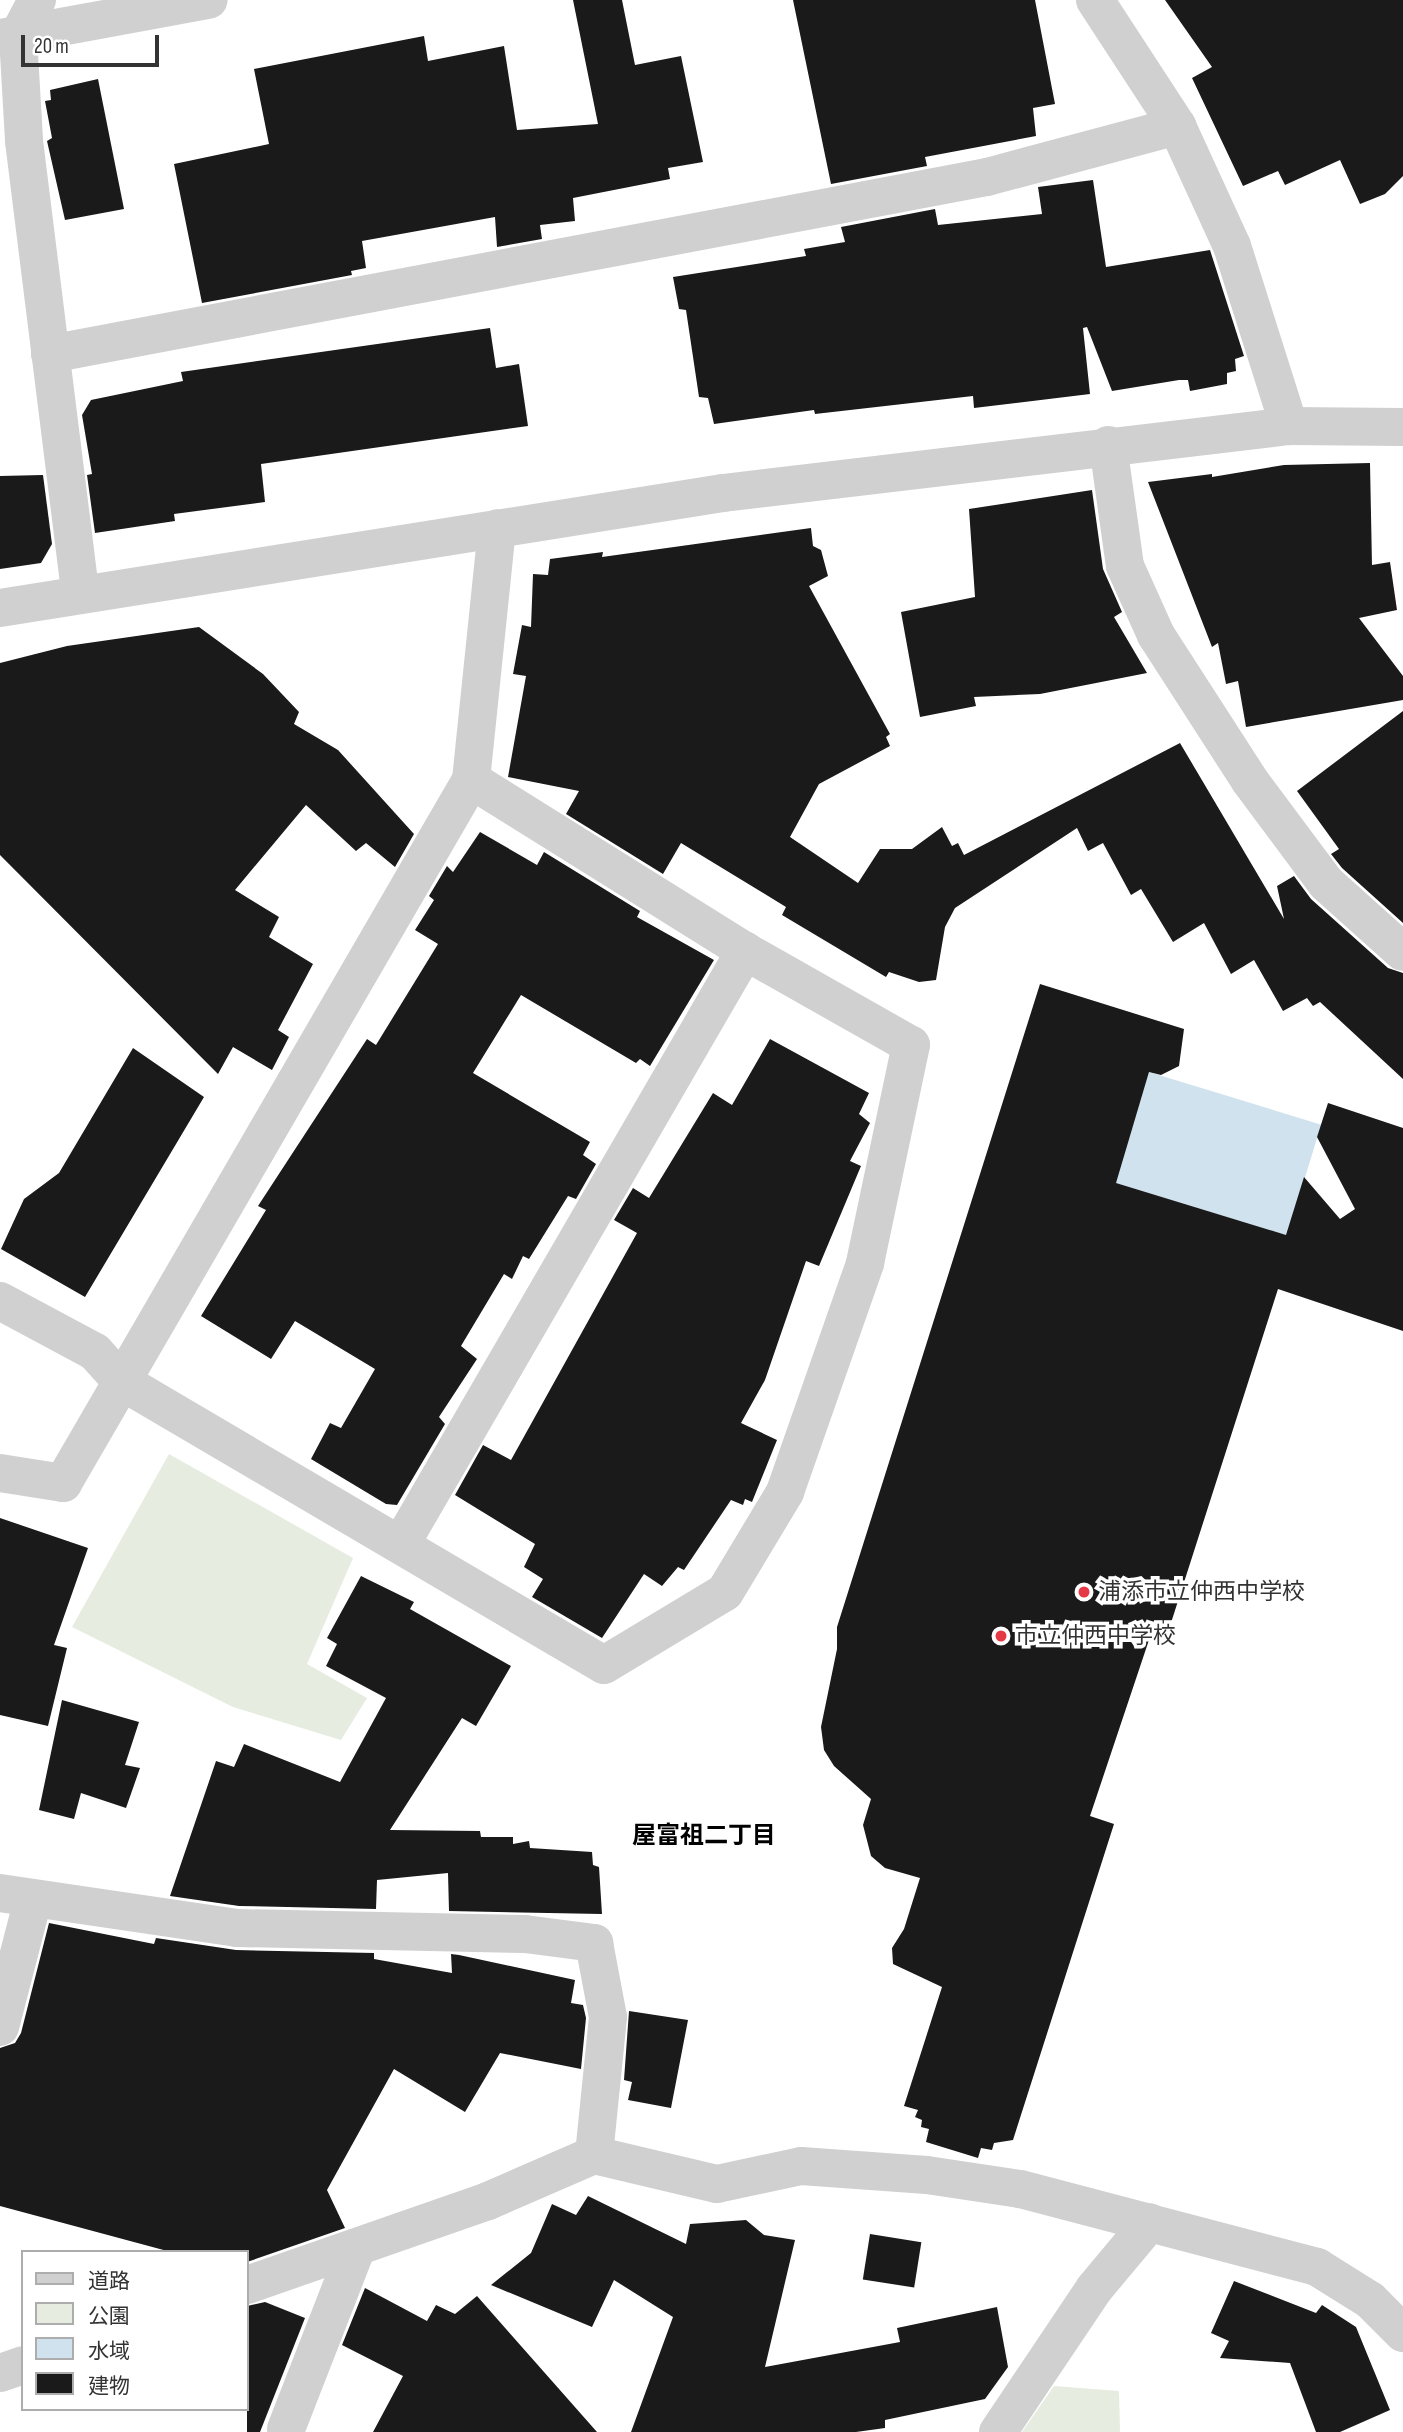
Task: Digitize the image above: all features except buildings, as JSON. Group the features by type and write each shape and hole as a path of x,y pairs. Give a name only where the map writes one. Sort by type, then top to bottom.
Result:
{"street":[{"path":"37,0 9,37 80,593"},
{"path":"9,37 209,0"},
{"path":"1095,0 1177,126 1232,246 1289,426"},
{"path":"50,354 987,177 1177,126"},
{"path":"0,608 80,593 723,493 1108,445 1289,426 1403,427"},
{"path":"1108,445 1125,566 1156,635 1251,781 1326,883 1403,952"},
{"path":"0,1473 63,1483 471,780 497,528"},
{"path":"0,1301 95,1352 121,1381 604,1665 725,1592 785,1492 865,1263 911,1045 745,951 471,780"},
{"path":"401,1544 745,951"},
{"path":"0,2027 17,1896 237,1928 525,1934 594,1943 608,2017 594,2155"},
{"path":"248,2285 488,2201 594,2155 717,2184 801,2166 927,2175 1020,2189 1317,2267 1370,2300 1403,2333"},
{"path":"998,2432 1094,2289 1150,2222"},
{"path":"286,2429 357,2247"},
{"path":"0,2373 21,2366"}],"green space":[{"path":"169,1454 353,1558 307,1664 367,1698 341,1740 233,1707 72,1627"},
{"path":"1054,2386 1119,2391 1120,2432 1022,2432"}],"water":[{"path":"1149,1072 1321,1125 1287,1236 1115,1183"}],"place":[{"name":"浦添市立仲西中学校","path":"1084,1592"},
{"name":"市立仲西中学校","path":"1001,1636"}],"district":[{"name":"屋富祖二丁目","path":"704,1836"}]}
